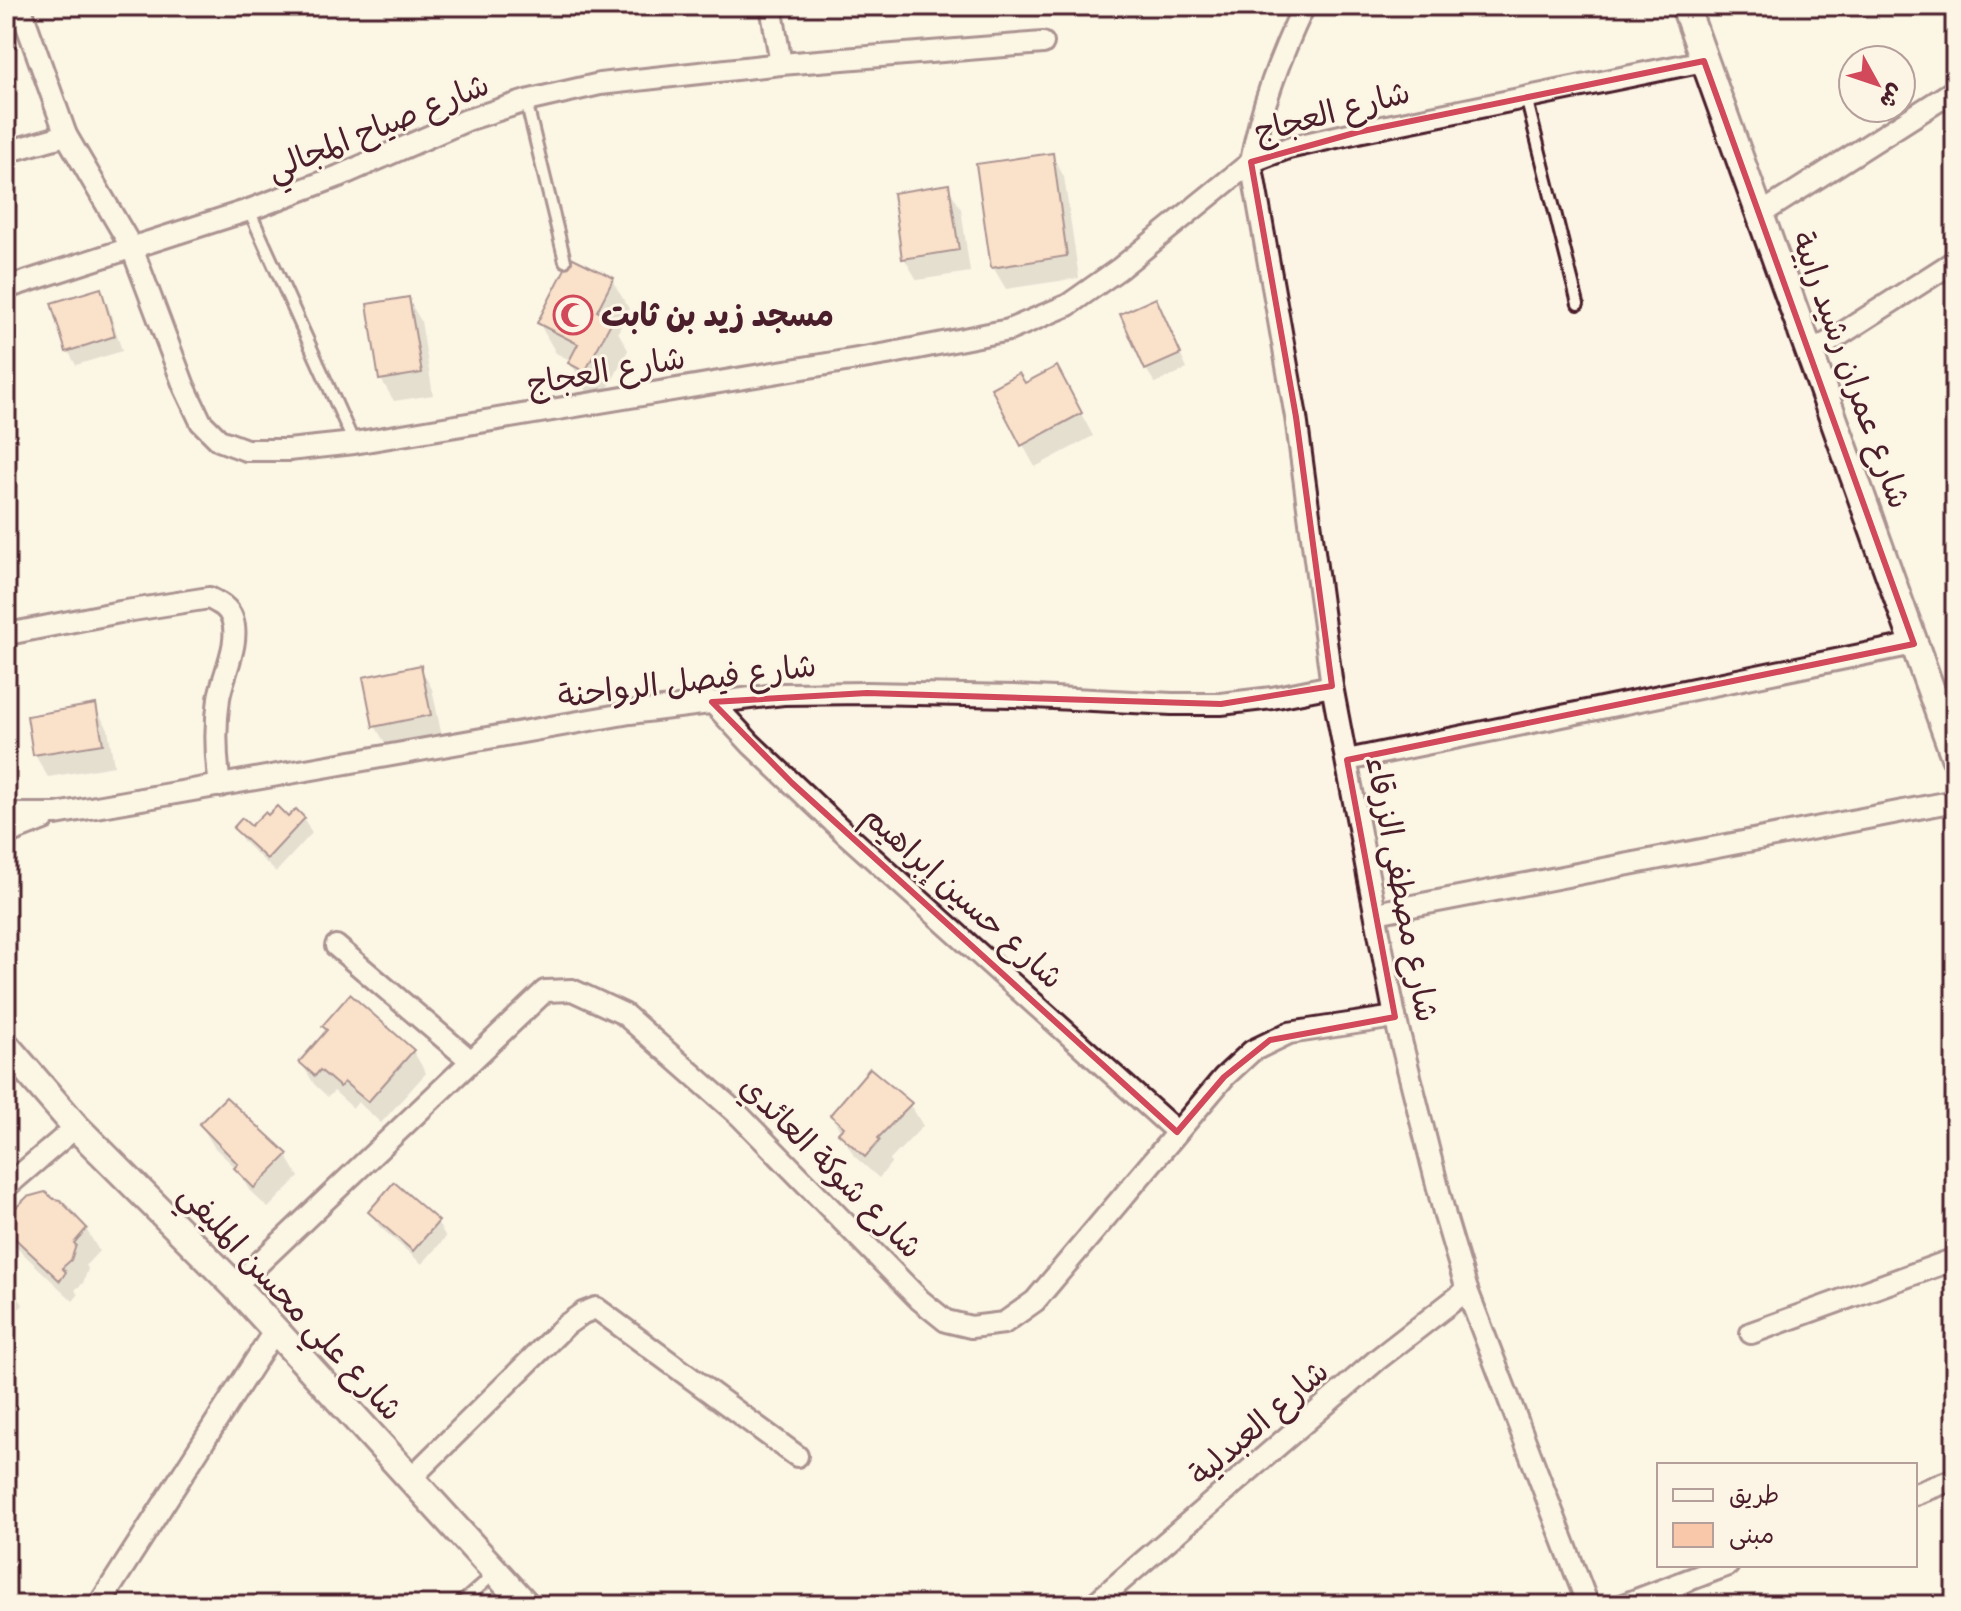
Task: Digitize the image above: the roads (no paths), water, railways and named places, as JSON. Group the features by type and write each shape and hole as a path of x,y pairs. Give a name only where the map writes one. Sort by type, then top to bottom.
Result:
{"street":[{"name":"شارع العجاج","path":"20,6 66,135 132,248 184,386 201,422 219,440 246,450 288,450 354,443 887,354 1009,330 1068,305 1119,269 1251,162 1288,148 1704,61"},
{"path":"771,6 781,64"},
{"path":"1251,162 1268,90 1304,6"},
{"name":"شارع عمران رشيد رابية","path":"1685,6 1955,757"},
{"name":"شارع صياح المجالي","path":"6,288 249,210 339,176 467,120 526,101 600,84 781,64 1043,43"},
{"path":"1759,215 1955,90"},
{"path":"6,152 66,135"},
{"name":"شارع مصطفى الزرقاء","path":"1251,162 1296,417 1332,686 1395,1017 1441,1201 1467,1290 1588,1605"},
{"path":"1810,354 1955,261"},
{"path":"13,633 209,598 222,604 232,616 235,631 219,698 216,761 220,786"},
{"path":"1347,760 1914,644"},
{"name":"شارع فيصل الرواحنة","path":"6,814 56,814 630,713 783,694 1014,696 1221,704 1332,686"},
{"name":"شارع حسين إبراهيم","path":"712,702 751,744 846,834 970,942 1177,1132"},
{"path":"1376,913 1955,801"},
{"name":"شارع فيصل الرواحنة","path":"6,834 56,814"},
{"path":"336,946 471,1061"},
{"name":"شارع شوكة العائدي","path":"235,1286 545,991 572,990 624,1014 740,1116 920,1300 946,1321 971,1327 1004,1323 1035,1301 1224,1077 1252,1051 1289,1033 1395,1017"},
{"name":"شارع علي محسن المليفي","path":"6,1046 76,1127 235,1286 526,1605"},
{"path":"6,1187 76,1127"},
{"path":"1751,1333 1955,1259"},
{"name":"شارع العبدلية","path":"1093,1605 1378,1359 1467,1290"},
{"path":"410,1479 566,1325 596,1308 797,1456"},
{"path":"99,1605 275,1330"},
{"path":"1917,1493 1955,1479"},
{"path":"1623,1605 1723,1567"}],"lane":[{"path":"1526,97 1578,304"},
{"path":"526,101 565,261"},
{"path":"249,210 354,443"},
{"path":"459,1605 495,1572"}],"place":[{"name":"مسجد زيد بن ثابت","path":"573,315"}]}
